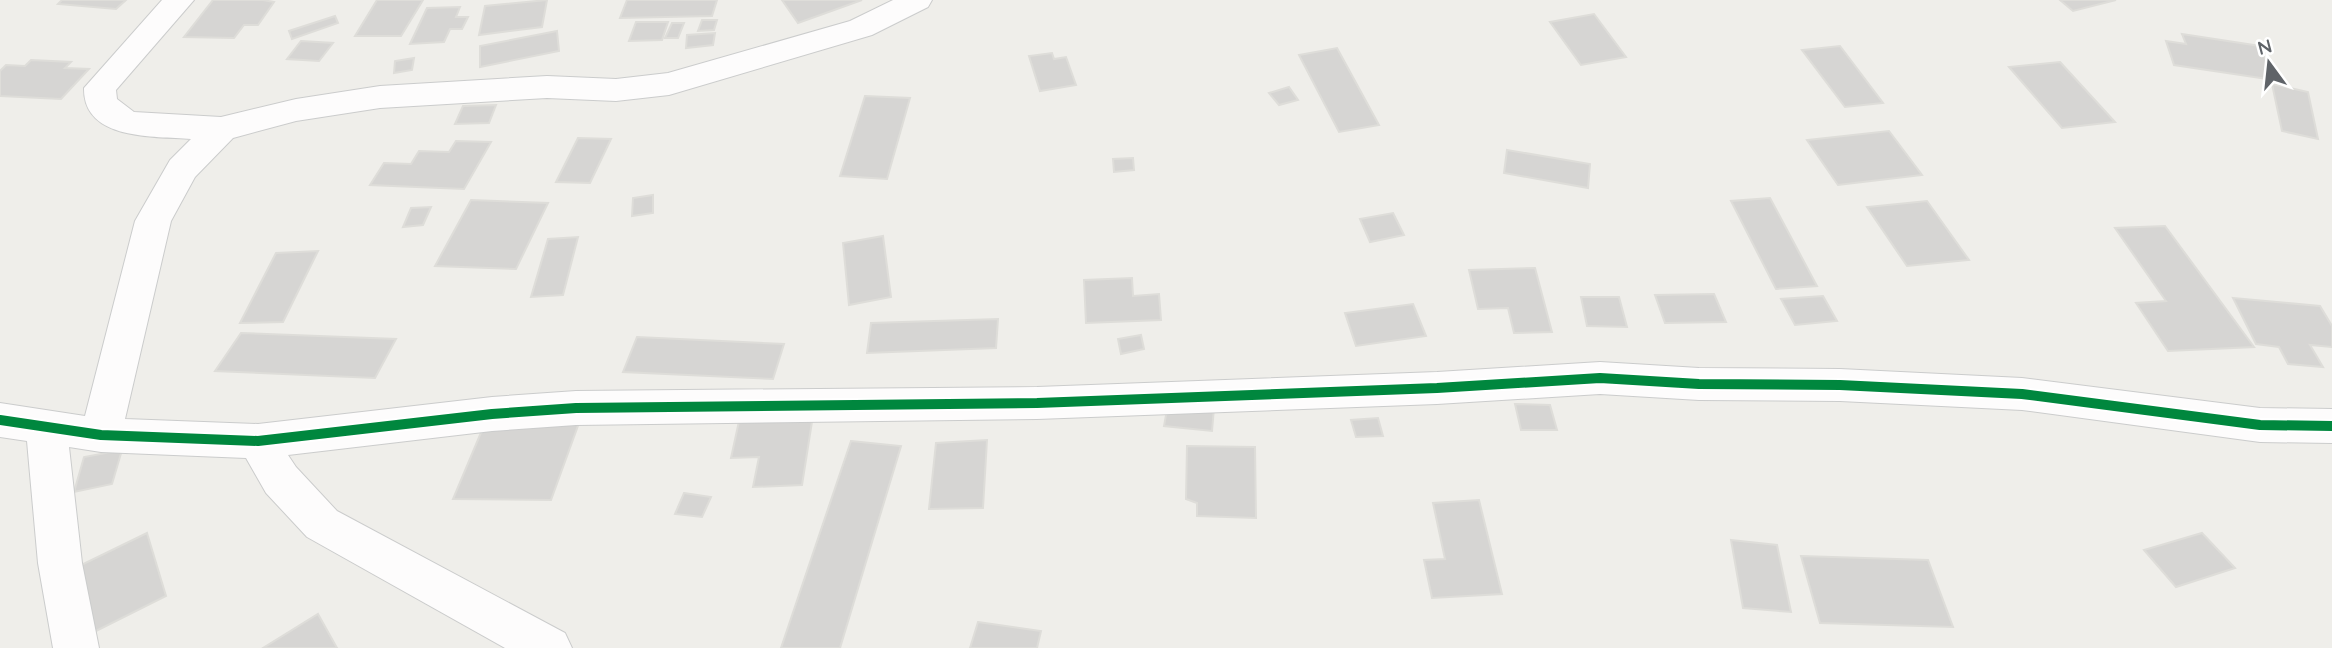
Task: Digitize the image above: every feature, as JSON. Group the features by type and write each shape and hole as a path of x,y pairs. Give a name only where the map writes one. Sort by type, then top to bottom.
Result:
{"street":[{"path":"179,0 100,88 100,103 126,123 221,129 296,110 380,97 547,87 616,90 669,84 861,28 917,0"},
{"path":"101,435 153,221 182,169 221,129"},
{"path":"0,420 101,435 258,441 492,414 576,408 1037,403 1437,388 1600,378 2022,394 2260,425 2332,426"},
{"path":"46,428 60,563 76,648"},
{"path":"258,441 281,480 323,524 549,648"}],"building":[{"path":"62,0 126,0 116,9 58,4"},
{"path":"213,0 274,2 258,25 244,25 234,38 184,37"},
{"path":"377,0 423,0 401,36 355,36"},
{"path":"547,0 542,27 479,35 485,6"},
{"path":"627,0 717,0 712,16 620,18"},
{"path":"782,0 862,0 798,23"},
{"path":"2060,0 2116,0 2073,11"},
{"path":"460,7 456,17 468,17 462,29 450,29 444,42 410,44 427,8"},
{"path":"1594,14 1626,57 1581,65 1550,22"},
{"path":"335,16 338,23 292,39 289,31"},
{"path":"702,20 717,20 714,30 698,31"},
{"path":"636,22 668,22 662,40 629,41"},
{"path":"672,23 684,23 678,38 665,38"},
{"path":"557,31 559,51 480,67 480,46"},
{"path":"715,33 713,45 686,48 687,35"},
{"path":"2182,34 2260,46 2274,80 2174,65 2166,41 2186,44"},
{"path":"301,41 333,43 319,61 287,59"},
{"path":"1840,46 1883,103 1845,107 1802,50"},
{"path":"1337,48 1379,125 1339,132 1299,55"},
{"path":"1052,53 1054,59 1066,57 1076,85 1040,91 1029,56"},
{"path":"414,58 412,70 394,73 395,61"},
{"path":"31,60 71,62 65,68 89,69 61,99 0,96 0,71 6,65 25,66"},
{"path":"2060,62 2115,122 2062,128 2009,67"},
{"path":"2272,84 2308,92 2318,139 2282,131"},
{"path":"1289,87 1298,100 1279,105 1269,93"},
{"path":"865,96 910,98 887,179 840,176"},
{"path":"496,105 489,123 455,124 463,106"},
{"path":"1889,131 1922,175 1838,185 1807,140"},
{"path":"578,138 611,139 590,183 556,182"},
{"path":"456,141 491,142 464,189 370,185 384,163 411,164 419,151 449,152"},
{"path":"1507,150 1590,164 1588,188 1504,173"},
{"path":"1133,158 1134,170 1114,172 1113,159"},
{"path":"653,195 653,213 632,216 633,198"},
{"path":"1770,198 1817,286 1776,289 1731,201"},
{"path":"471,200 548,203 516,269 435,266"},
{"path":"1927,201 1969,260 1907,266 1867,207"},
{"path":"431,207 423,225 403,227 411,208"},
{"path":"1393,213 1404,235 1370,242 1360,219"},
{"path":"2165,226 2254,347 2168,351 2136,303 2166,301 2115,228"},
{"path":"883,236 891,297 849,305 843,243"},
{"path":"578,237 563,295 531,297 548,239"},
{"path":"318,251 283,322 240,323 276,253"},
{"path":"1535,268 1552,332 1514,333 1508,308 1478,309 1469,270"},
{"path":"1132,278 1133,296 1159,294 1161,320 1086,323 1084,280"},
{"path":"1714,294 1726,322 1665,323 1655,295"},
{"path":"1823,296 1837,321 1795,325 1781,299"},
{"path":"1581,297 1619,297 1627,327 1587,326"},
{"path":"2233,298 2320,306 2332,326 2332,347 2310,345 2323,367 2288,364 2279,347 2256,344"},
{"path":"1413,304 1426,336 1356,346 1345,313"},
{"path":"998,319 996,348 867,353 871,323"},
{"path":"241,333 396,339 375,378 215,371"},
{"path":"1141,335 1144,349 1121,354 1118,339"},
{"path":"637,337 784,344 773,379 623,372"},
{"path":"1168,404 1214,408 1212,431 1164,426"},
{"path":"1515,404 1550,405 1557,430 1521,430"},
{"path":"814,409 802,485 753,487 759,457 731,458 741,412"},
{"path":"1378,418 1383,436 1356,437 1351,420"},
{"path":"485,423 579,423 551,500 453,499"},
{"path":"987,440 983,508 929,509 936,443"},
{"path":"851,441 901,446 840,648 781,648"},
{"path":"1187,446 1255,447 1256,518 1197,516 1197,503 1186,499"},
{"path":"122,450 112,484 74,492 84,457"},
{"path":"684,493 711,497 702,517 675,514"},
{"path":"1479,500 1502,594 1432,598 1424,560 1445,559 1433,503"},
{"path":"147,533 166,596 94,632 77,567"},
{"path":"2202,533 2235,568 2176,587 2144,550"},
{"path":"1731,540 1777,545 1791,612 1743,608"},
{"path":"1801,556 1928,560 1953,627 1820,623"},
{"path":"318,614 337,648 263,648"},
{"path":"978,622 1041,631 1037,648 970,648"}],"cycle path":[{"path":"0,420 101,435 258,441 492,414 576,408 1037,403 1437,388 1600,378 1699,384 1840,385 2022,394 2260,425 2332,426"}]}
